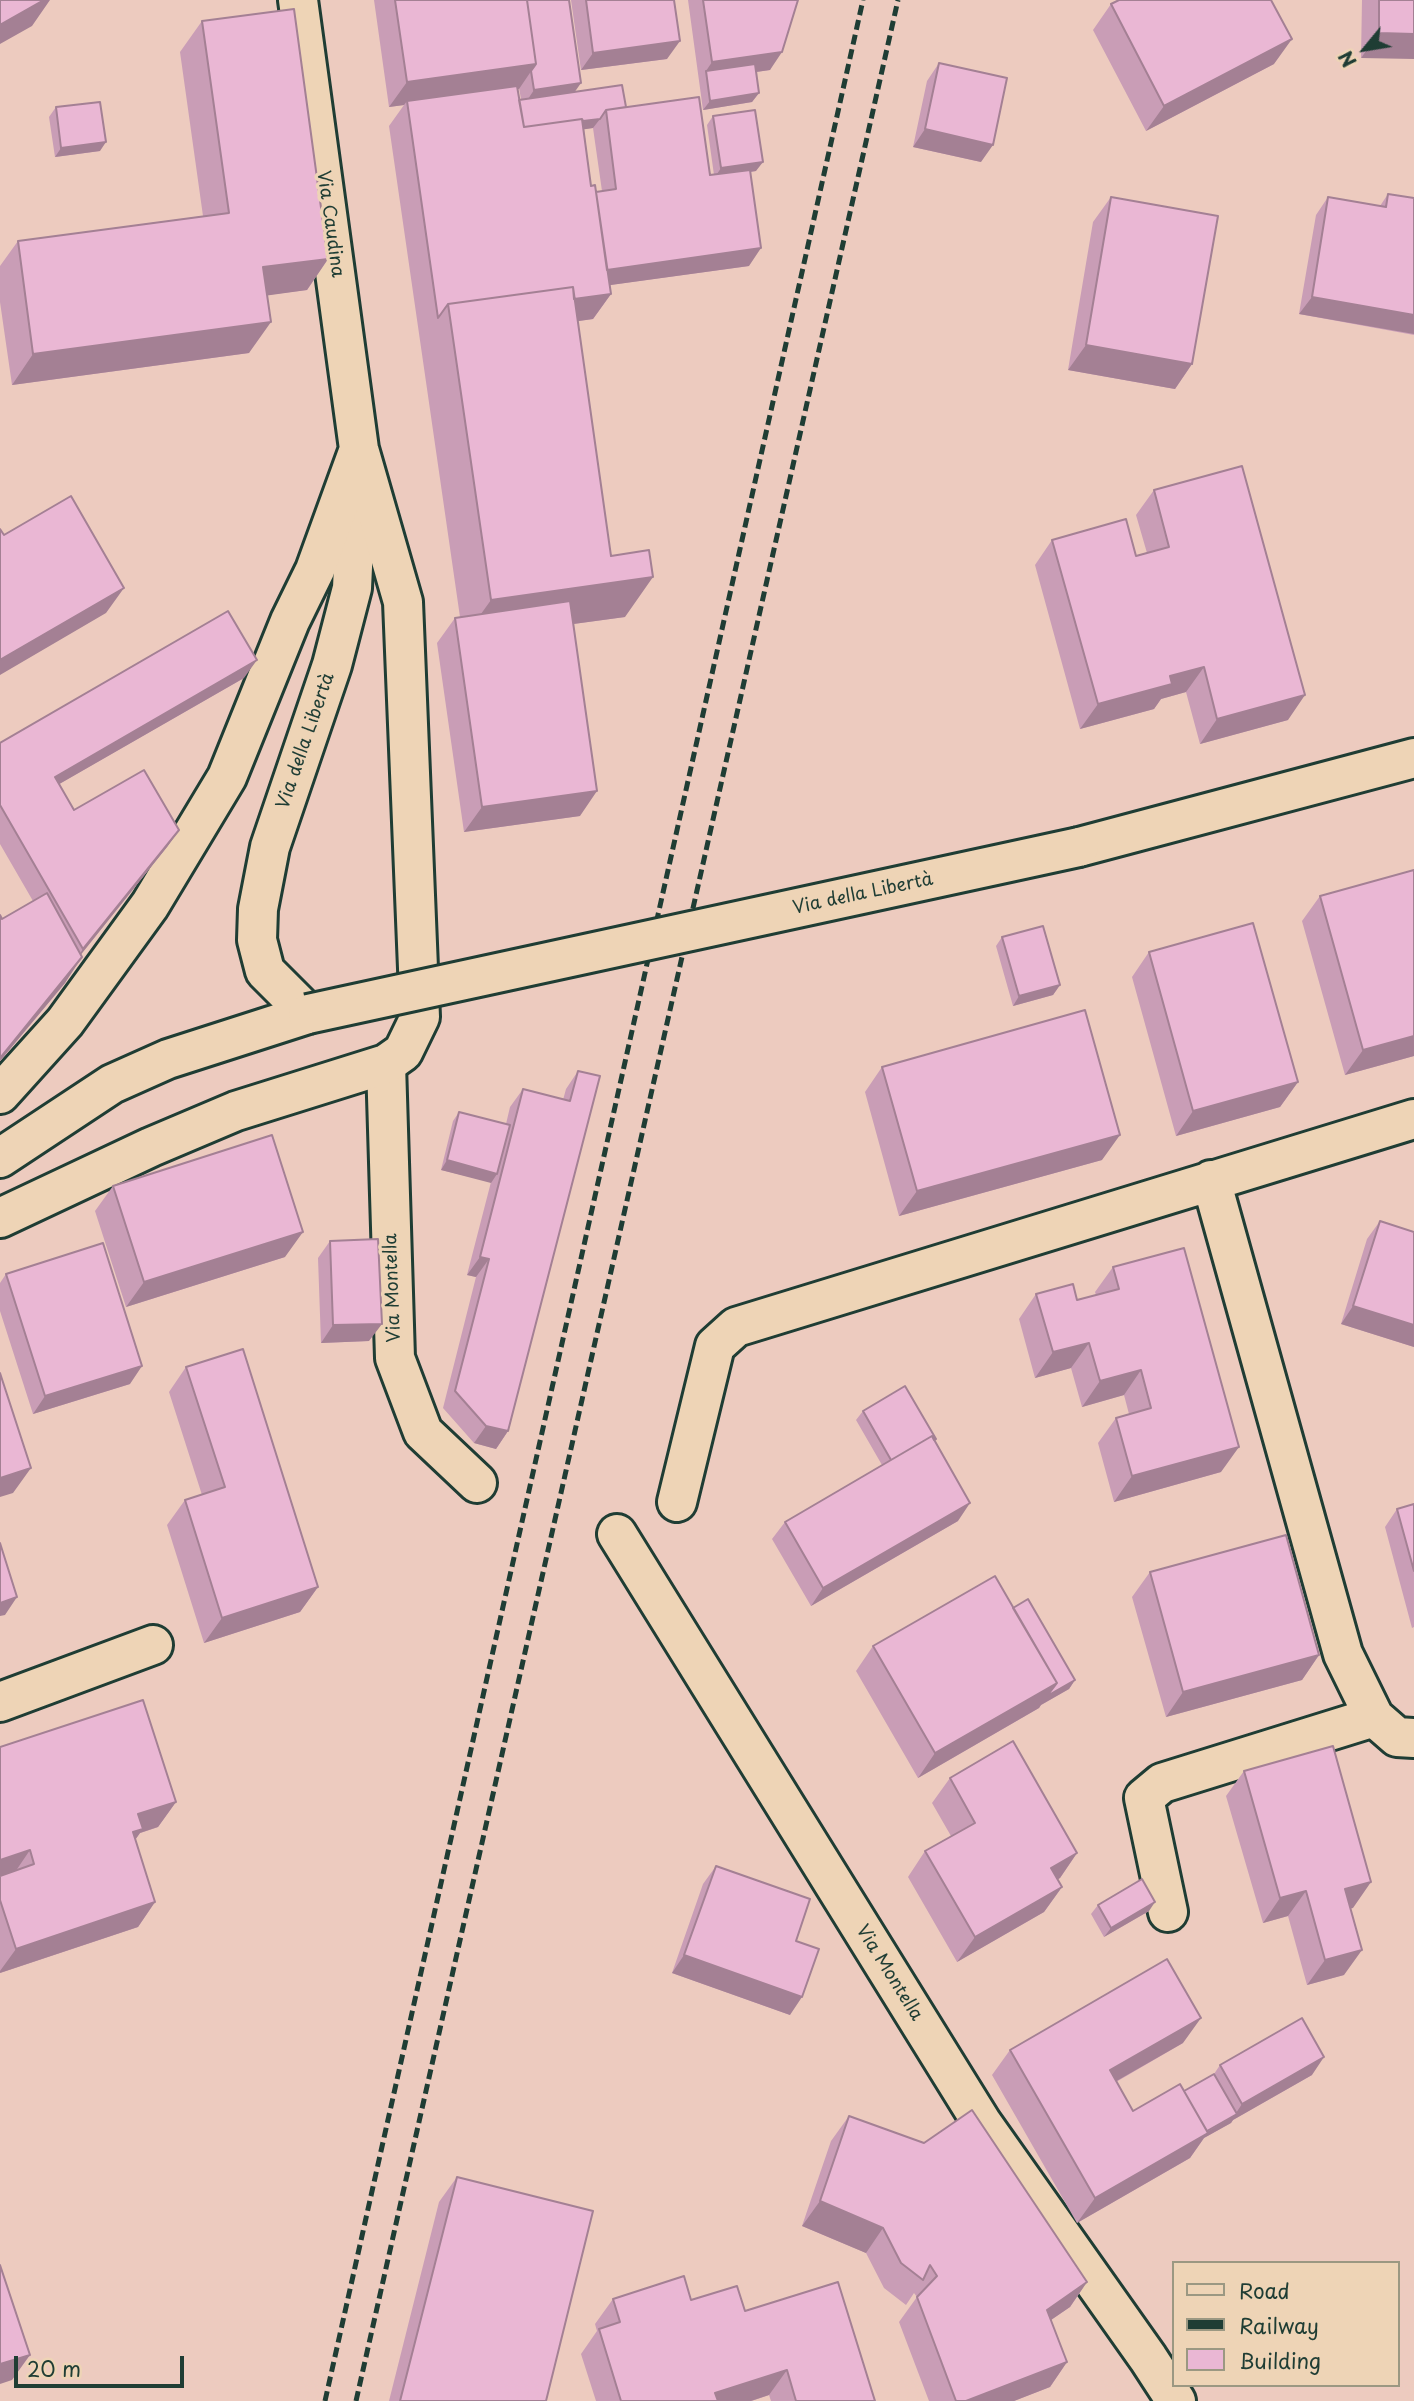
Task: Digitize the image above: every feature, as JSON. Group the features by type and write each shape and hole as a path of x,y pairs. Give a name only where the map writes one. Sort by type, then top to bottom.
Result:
{"street":[{"name":"Via Caudina","path":"298,0 359,449"},
{"name":"Via della Libertà","path":"308,1014 265,971 257,940 258,909 270,847 332,665 352,588 359,449"},
{"path":"0,1218 151,1146 236,1111 386,1064 403,1052 420,1017 404,602 359,449"},
{"path":"0,1094 65,1022 150,905 227,777 290,621 315,570 359,449"},
{"name":"Via della Libertà","path":"0,1158 113,1084 168,1059 308,1014 1079,847 1414,758"},
{"name":"Via Montella","path":"386,1064 395,1358 423,1432 477,1483"},
{"path":"677,1502 715,1346 736,1328 1414,1119"},
{"path":"1211,1180 1343,1654 1374,1717 1397,1737 1414,1738"},
{"name":"Via Montella","path":"617,1534 982,2123 1176,2401"},
{"path":"0,1702 153,1645"},
{"path":"1168,1912 1144,1798 1162,1783 1374,1717"}],"building":[{"path":"0,0 44,0 0,25"},
{"path":"395,0 527,0 536,64 407,82"},
{"path":"527,0 569,0 581,83 534,90 531,71 536,64"},
{"path":"586,0 674,0 680,41 593,53"},
{"path":"703,0 798,0 782,52 712,62"},
{"path":"1119,0 1271,0 1292,39 1164,106 1111,4"},
{"path":"1379,0 1414,0 1414,34 1379,33"},
{"path":"294,9 328,259 263,267 271,322 33,354 18,241 229,213 202,21"},
{"path":"939,63 1007,78 993,145 925,129"},
{"path":"755,64 759,93 710,101 706,71"},
{"path":"622,85 626,107 606,110 600,119 524,127 519,100"},
{"path":"517,86 524,127 582,119 611,294 574,299 573,287 448,304 438,318 407,101"},
{"path":"699,97 710,175 750,170 761,248 607,270 596,192 616,189 606,110"},
{"path":"100,102 106,142 61,148 56,107"},
{"path":"755,110 763,162 721,168 713,116"},
{"path":"1388,194 1414,198 1414,315 1312,297 1328,197 1386,207"},
{"path":"1111,197 1218,216 1192,364 1086,345"},
{"path":"573,287 611,556 649,550 653,577 491,600 448,304"},
{"path":"1242,466 1305,695 1217,719 1204,667 1170,676 1172,684 1098,704 1052,540 1126,519 1136,556 1169,547 1154,490"},
{"path":"71,496 124,588 0,660 0,529 4,535"},
{"path":"570,601 597,791 482,807 455,618"},
{"path":"228,611 257,660 55,777 74,810 144,770 179,830 83,949 0,805 0,743"},
{"path":"1414,870 1414,1036 1363,1050 1320,896"},
{"path":"47,893 82,957 0,1058 0,915 2,919"},
{"path":"1253,923 1298,1082 1193,1111 1149,952"},
{"path":"1043,926 1060,985 1019,996 1002,937"},
{"path":"1085,1010 1120,1135 917,1191 882,1067"},
{"path":"578,1071 600,1076 508,1431 486,1426 455,1391 489,1259 480,1257 523,1089 570,1101"},
{"path":"459,1112 510,1125 497,1174 447,1160"},
{"path":"272,1135 303,1232 144,1282 113,1186"},
{"path":"1380,1221 1414,1232 1414,1325 1353,1306"},
{"path":"378,1239 382,1324 333,1325 330,1241"},
{"path":"103,1243 142,1366 45,1396 6,1274"},
{"path":"1184,1248 1239,1447 1132,1476 1116,1418 1151,1408 1141,1370 1100,1381 1089,1343 1053,1352 1036,1294 1073,1284 1077,1300 1119,1289 1113,1267"},
{"path":"243,1349 318,1587 222,1618 185,1500 225,1487 186,1367"},
{"path":"0,1373 31,1468 0,1478"},
{"path":"905,1386 936,1439 932,1436 891,1460 863,1411"},
{"path":"932,1436 970,1503 823,1588 785,1522"},
{"path":"1414,1504 1414,1571 1397,1509"},
{"path":"1286,1535 1319,1655 1183,1692 1150,1572"},
{"path":"0,1543 17,1597 0,1603"},
{"path":"995,1576 1057,1683 935,1753 873,1646"},
{"path":"1028,1599 1075,1680 1047,1696 1057,1683 1013,1608"},
{"path":"143,1700 176,1802 138,1814 143,1829 133,1832 155,1902 16,1949 0,1900 0,1876 34,1864 30,1850 0,1860 0,1747"},
{"path":"1013,1741 1077,1853 1051,1868 1062,1887 975,1937 925,1851 975,1823 950,1778"},
{"path":"1333,1746 1371,1882 1345,1889 1362,1950 1325,1960 1306,1891 1280,1898 1244,1771"},
{"path":"716,1866 810,1899 796,1941 819,1949 802,1997 684,1955"},
{"path":"1142,1879 1155,1902 1111,1928 1098,1905"},
{"path":"1167,1959 1201,2018 1110,2070 1133,2111 1180,2084 1208,2133 1095,2198 1010,2050"},
{"path":"1302,2018 1324,2057 1242,2104 1220,2065"},
{"path":"1214,2074 1237,2114 1207,2131 1184,2091"},
{"path":"972,2110 1087,2282 1047,2310 1067,2362 966,2401 956,2401 917,2297 937,2276 930,2265 923,2280 901,2263 883,2228 820,2201 849,2116 924,2143"},
{"path":"457,2177 593,2211 546,2401 400,2401"},
{"path":"0,2265 30,2355 0,2364"},
{"path":"684,2276 691,2300 737,2286 745,2311 838,2282 875,2401 796,2401 787,2370 715,2393 718,2401 621,2401 599,2329 620,2322 613,2299"}],"railway":[{"path":"325,2401 863,0"},
{"path":"356,2401 898,0"}]}
